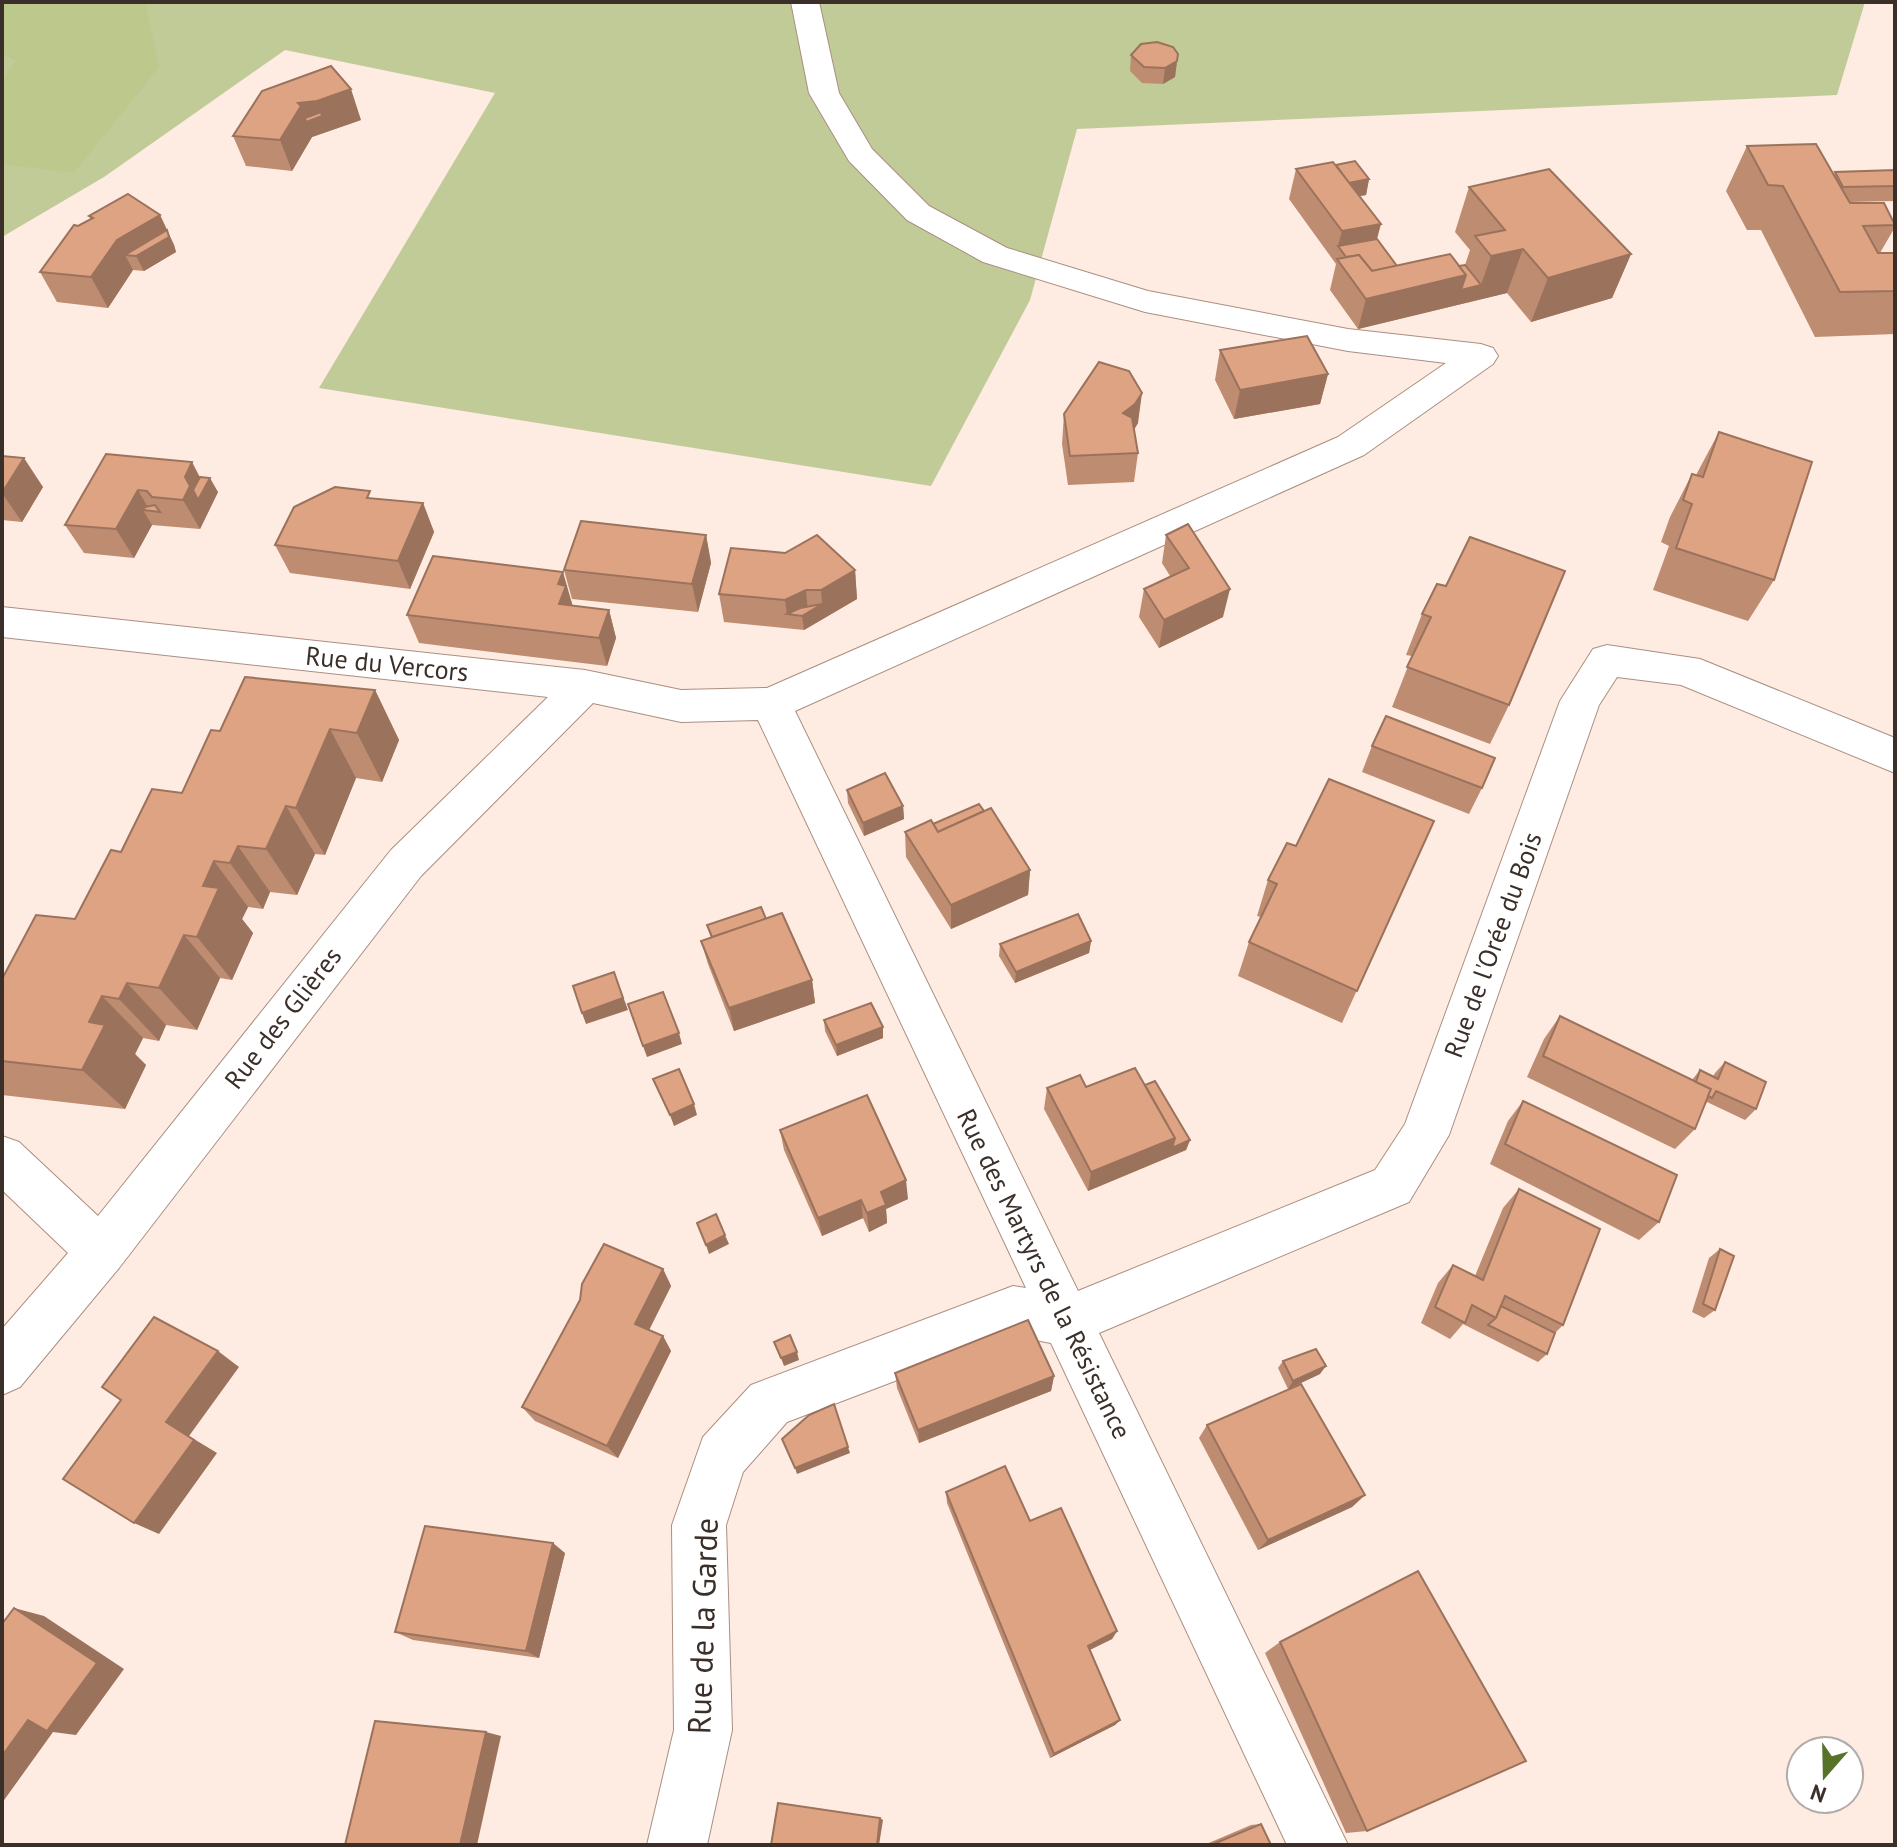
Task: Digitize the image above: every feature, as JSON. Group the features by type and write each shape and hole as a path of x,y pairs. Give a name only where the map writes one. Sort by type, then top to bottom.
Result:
{"street":[{"path":"771,704 1351,446 1481,356 1348,340 1145,301 995,255 918,213 860,154 824,93 805,2"},
{"name":"Rue du Vercors","path":"2,622 585,686 681,706 771,704"},
{"name":"Rue de l'Orée du Bois","path":"1067,1321 1392,1186 1425,1135 1580,701 1607,660 1686,670 1895,756"},
{"name":"Rue des Glières","path":"2,1369 101,1251 406,863 585,686"},
{"name":"Rue des Martyrs de la Résistance","path":"771,704 1318,1845"},
{"path":"2,1158 101,1251"},
{"name":"Rue de la Garde","path":"677,1845 703,1730 699,1525 722,1456 769,1403 1013,1311 1067,1321"}],"green space":[{"path":"2,2 1865,2 1837,95 1077,129 1030,300 931,486 319,388 495,93 285,50 104,177 2,237"},
{"path":"2,2 145,2 159,67 74,173 2,164 2,80 16,61 2,53"}],"building":[{"path":"1157,42 1173,47 1178,54 1177,61 1165,68 1144,67 1131,55 1141,44"},
{"path":"331,66 351,89 317,101 298,103 301,106 280,140 233,136 262,91"},
{"path":"321,112 322,116 306,122 305,118"},
{"path":"1816,144 1850,203 1884,203 1895,225 1863,226 1878,253 1895,253 1895,291 1840,292 1783,186 1768,185 1747,146"},
{"path":"1355,161 1369,179 1349,183 1336,165"},
{"path":"1333,162 1381,224 1342,231 1296,169"},
{"path":"1549,169 1631,254 1548,278 1523,249 1491,256 1475,236 1505,230 1469,187"},
{"path":"1895,170 1895,186 1843,187 1835,172"},
{"path":"128,194 160,215 117,240 91,277 40,272 74,225 93,218 89,216"},
{"path":"167,230 169,237 136,256 125,255"},
{"path":"1377,239 1397,266 1372,271 1359,255 1346,257 1338,246"},
{"path":"1450,254 1466,275 1366,299 1337,259 1359,255 1372,271"},
{"path":"1465,265 1481,285 1461,290 1466,275 1459,266"},
{"path":"1307,336 1328,374 1240,390 1220,350"},
{"path":"1099,362 1129,371 1142,393 1135,404 1123,413 1132,418 1138,453 1070,456 1064,414"},
{"path":"1719,432 1812,462 1774,580 1676,548 1692,504 1683,500 1692,474 1703,477"},
{"path":"106,454 192,462 185,477 190,486 183,500 152,497 147,491 138,490 116,529 65,525"},
{"path":"2,456 24,458 2,493"},
{"path":"200,477 210,478 198,500 193,490"},
{"path":"335,487 370,491 367,498 423,503 398,561 275,545 294,507"},
{"path":"155,505 160,512 143,510 145,507"},
{"path":"581,521 706,535 692,584 564,570"},
{"path":"1188,524 1230,589 1164,620 1144,589 1189,568 1166,535"},
{"path":"817,535 855,570 821,590 806,590 785,600 719,594 731,548 785,553"},
{"path":"1470,537 1565,571 1509,705 1407,667 1431,617 1422,614 1437,584 1446,586"},
{"path":"433,556 563,572 558,584 566,586 559,604 609,610 599,638 407,615"},
{"path":"822,604 802,616 787,614 800,608"},
{"path":"245,677 375,690 357,733 330,729 296,808 286,806 266,849 238,846 230,863 214,861 203,886 219,888 197,937 184,935 159,988 127,983 119,999 102,996 89,1022 105,1025 82,1070 2,1061 2,979 36,915 75,919 111,850 121,852 152,789 182,793 211,730 220,731"},
{"path":"1386,716 1495,758 1482,788 1372,746"},
{"path":"885,773 903,806 863,823 847,790"},
{"path":"1329,779 1434,821 1357,991 1249,942 1277,884 1268,880 1287,843 1296,846"},
{"path":"979,804 984,811 938,832 933,824"},
{"path":"991,808 1030,870 951,905 905,832 931,820 938,832"},
{"path":"761,907 766,919 712,937 707,925"},
{"path":"782,913 812,980 729,1008 701,941"},
{"path":"1078,914 1091,941 1016,972 1000,944"},
{"path":"614,972 623,998 582,1013 573,986"},
{"path":"663,992 679,1033 643,1046 628,1004"},
{"path":"871,1003 883,1027 836,1045 824,1020"},
{"path":"1560,1016 1711,1089 1695,1129 1543,1056"},
{"path":"1725,1062 1766,1082 1756,1109 1716,1091 1712,1098 1708,1096 1711,1089 1696,1082 1700,1070 1718,1079"},
{"path":"1135,1068 1175,1138 1091,1172 1047,1088 1080,1075 1086,1087"},
{"path":"679,1069 694,1104 670,1115 653,1079"},
{"path":"1155,1081 1190,1140 1172,1148 1175,1138 1145,1085"},
{"path":"867,1095 906,1180 881,1192 886,1205 867,1213 861,1200 818,1218 780,1130"},
{"path":"1523,1101 1677,1175 1659,1222 1505,1144"},
{"path":"1519,1189 1600,1229 1563,1325 1505,1296 1496,1318 1472,1305 1465,1323 1435,1307 1453,1265 1483,1280"},
{"path":"716,1214 725,1235 706,1245 697,1223"},
{"path":"604,1244 663,1269 635,1324 663,1336 607,1446 522,1407 580,1300 582,1284"},
{"path":"1720,1249 1734,1256 1715,1310 1703,1304"},
{"path":"1501,1306 1555,1333 1547,1354 1488,1325 1496,1318"},
{"path":"154,1317 218,1351 166,1422 194,1440 134,1523 63,1479 121,1400 102,1387"},
{"path":"1028,1320 1054,1376 918,1430 895,1373"},
{"path":"790,1335 797,1352 781,1358 774,1342"},
{"path":"1316,1349 1326,1366 1293,1381 1283,1361"},
{"path":"1301,1384 1365,1495 1268,1540 1207,1425"},
{"path":"834,1404 848,1447 795,1468 782,1439 809,1415"},
{"path":"1005,1466 1030,1521 1061,1508 1117,1631 1088,1646 1120,1720 1054,1754 946,1492"},
{"path":"425,1526 553,1543 526,1651 395,1632"},
{"path":"1418,1571 1526,1761 1367,1831 1280,1642"},
{"path":"14,1608 97,1663 47,1731 28,1720 2,1756 2,1624"},
{"path":"375,1721 486,1732 460,1845 345,1845"},
{"path":"778,1803 880,1818 877,1845 771,1845"},
{"path":"1261,1824 1271,1845 1211,1845"}]}
